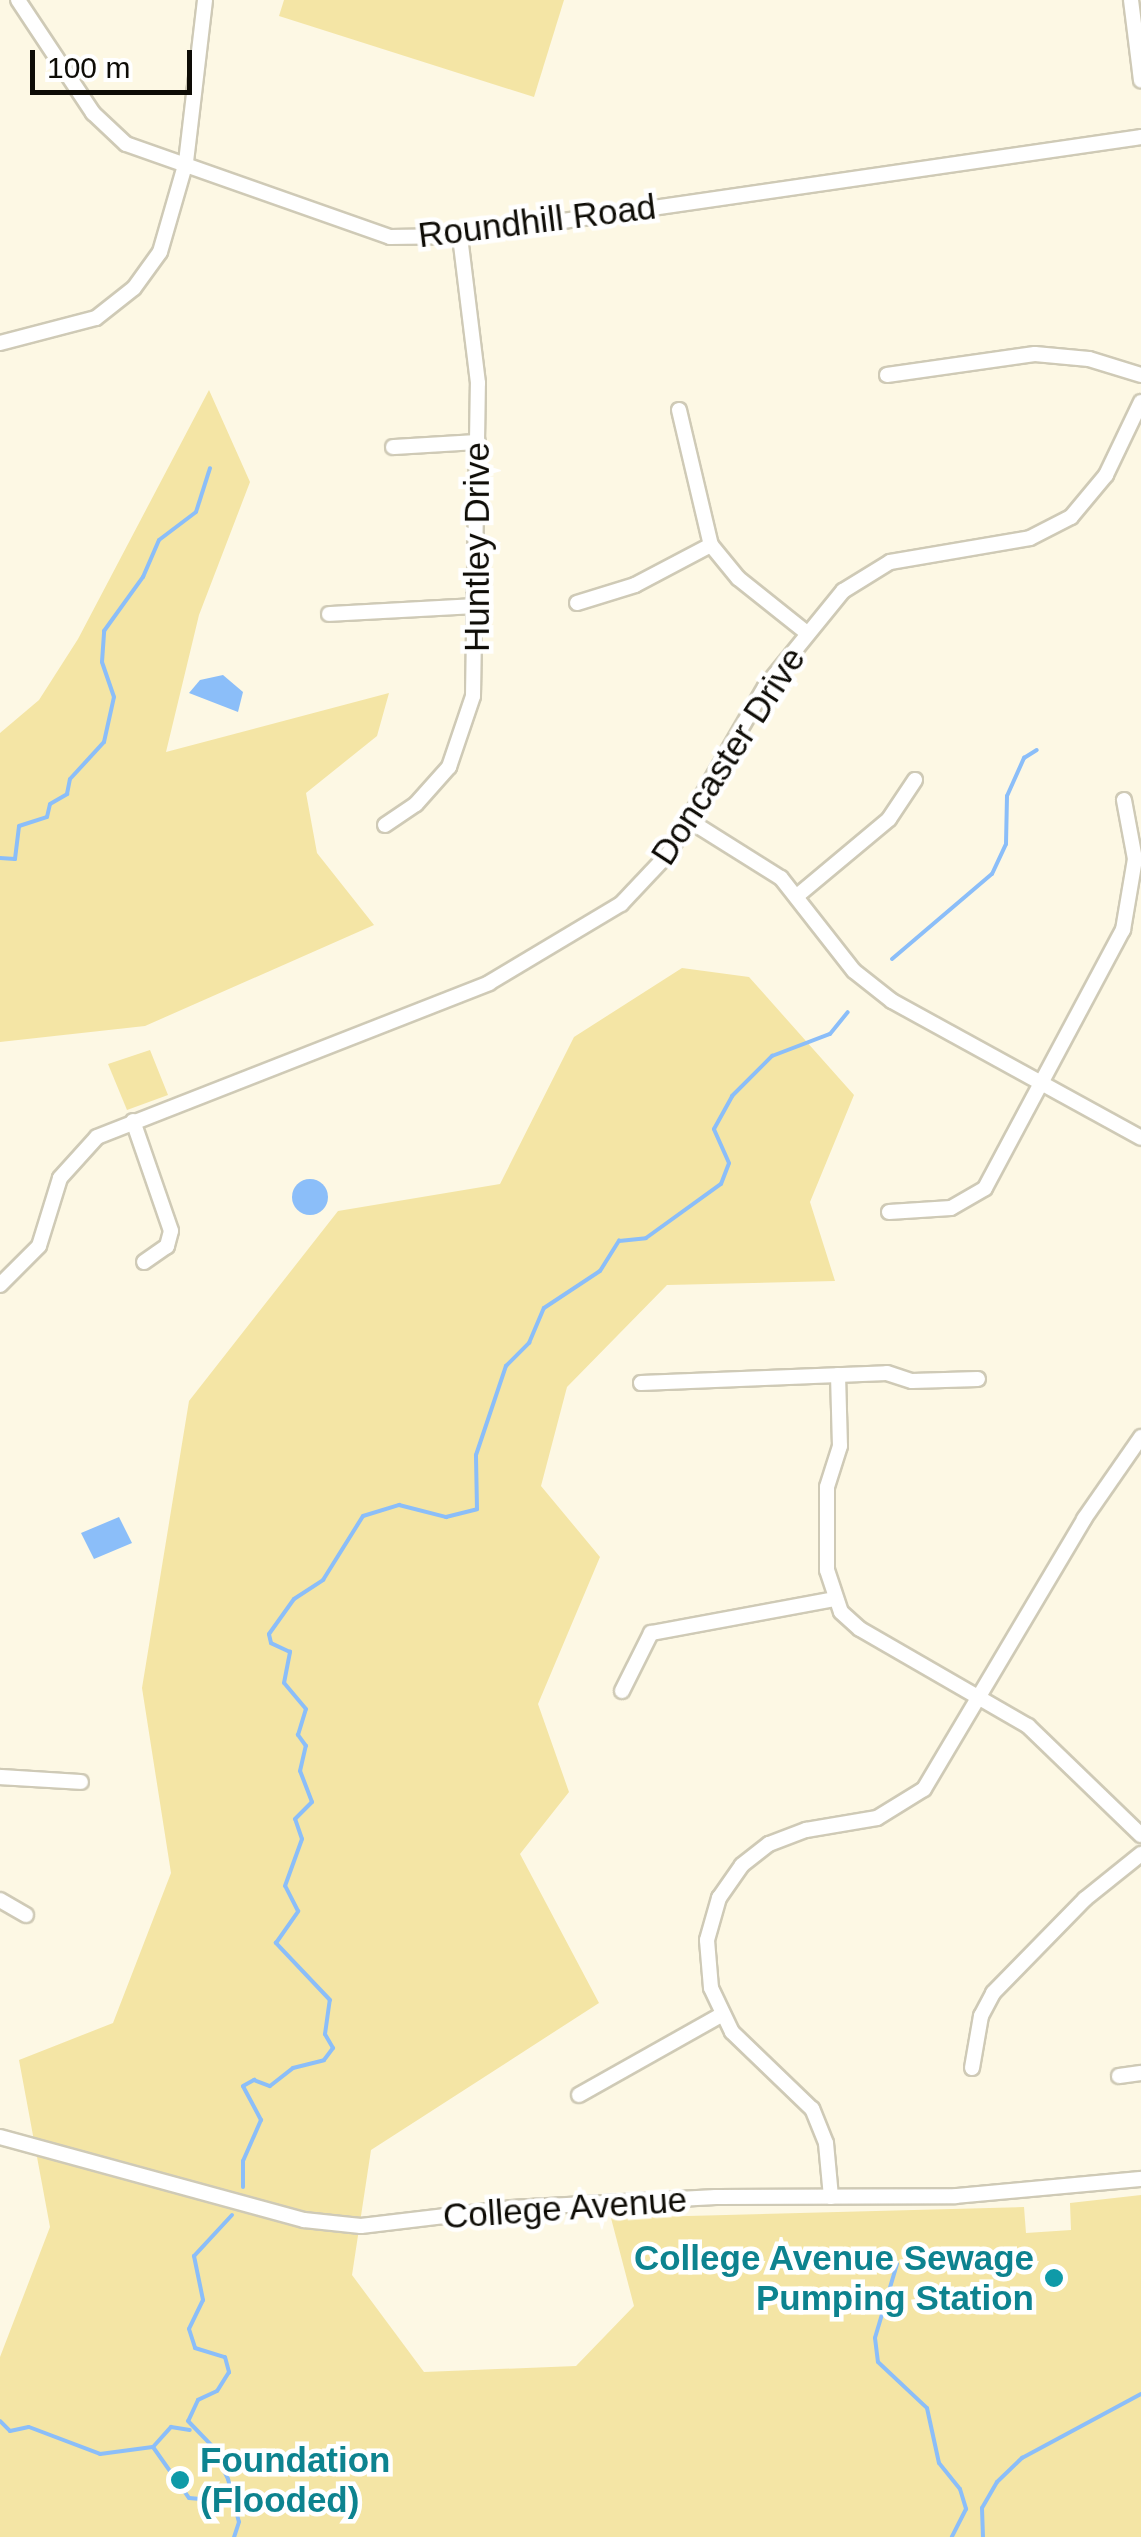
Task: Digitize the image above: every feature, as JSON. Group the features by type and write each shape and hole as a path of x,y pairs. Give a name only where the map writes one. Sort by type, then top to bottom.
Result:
{"street":[{"name":"Roundhill Road","path":"18,0 111,132 142,151 186,162 366,232 413,239 460,236 1141,137"},
{"path":"0,343 96,318 134,288 170,231 186,162 205,0"},
{"path":"1131,0 1141,80"},
{"name":"Huntley Drive","path":"385,825 434,787 460,748 474,696 478,606 475,343 460,236"},
{"path":"886,375 1034,354 1089,359 1141,375"},
{"name":"Doncaster Drive","path":"0,1285 38,1246 69,1164 97,1137 502,976 621,904 656,871 690,821 748,713 843,591 890,562 1030,538 1071,517 1106,475 1141,402"},
{"path":"679,410 712,546 738,578 807,633"},
{"path":"393,447 478,442"},
{"path":"577,603 636,586 712,546"},
{"path":"329,614 478,606"},
{"path":"797,896 888,819 915,780"},
{"path":"889,1212 951,1208 976,1198 1042,1084 1113,956 1130,905 1135,859 1124,800"},
{"path":"690,821 766,866 797,896 872,987 1141,1138"},
{"path":"133,1121 171,1231 166,1246 144,1262"},
{"path":"838,1375 840,1446 828,1488 827,1570 834,1600 860,1630 1040,1734 1141,1835"},
{"path":"641,1383 838,1375 978,1378"},
{"path":"831,2197 826,2143 812,2109 721,2015 711,1988 707,1940 719,1898 742,1865 786,1836 877,1818 909,1801 936,1774 1084,1519 1141,1437"},
{"path":"622,1691 651,1632 834,1600"},
{"path":"0,1777 81,1782"},
{"path":"972,2068 980,2016 993,1993 1085,1898 1141,1854"},
{"path":"0,1900 26,1915"},
{"path":"579,2095 721,2015"},
{"path":"1119,2076 1141,2073"},
{"name":"College Avenue","path":"0,2137 304,2220 362,2226 511,2208 956,2196 1141,2179"}],"shaded area":[{"path":"284,0 564,0 534,97 279,16"},
{"path":"209,390 250,482 199,615 166,752 389,693 377,736 306,793 317,853 374,925 145,1026 0,1042 0,733 39,700 78,639"},
{"path":"682,968 749,977 854,1095 810,1202 835,1281 667,1285 567,1387 541,1486 600,1557 538,1704 569,1792 520,1854 599,2003 371,2150 352,2275 424,2372 576,2366 634,2306 611,2218 1024,2207 1026,2233 1071,2230 1070,2203 1141,2195 1141,2537 0,2537 0,2357 50,2227 19,2060 113,2023 171,1873 142,1688 189,1401 338,1211 500,1184 574,1037"},
{"path":"150,1050 168,1095 127,1110 108,1064"}],"water":[{"path":"223,675 243,692 238,712 189,693 200,680"},
{"path":"310,1179 323,1184 328,1197 323,1210 310,1215 297,1210 292,1197 297,1184"},
{"path":"119,1517 132,1543 94,1559 81,1533"}],"waterway":[{"path":"0,858 15,859 19,826 47,817 50,804 67,794 70,779 104,742 114,697 102,662 104,631 143,577 159,540 196,512 210,468"},
{"path":"892,959 992,874 1006,844 1007,796 1024,758 1037,750"},
{"path":"243,2187 243,2161 261,2120 243,2086 254,2080 270,2086 293,2068 324,2060 333,2048 325,2034 330,2000 276,1943 298,1911 285,1886 302,1839 295,1819 312,1802 300,1771 306,1746 298,1735 306,1709 284,1683 290,1652 271,1643 269,1634 294,1599 323,1580 363,1516 399,1505 446,1517 477,1509 476,1455 506,1366 529,1343 544,1308 600,1271 619,1241 646,1238 721,1184 729,1163 714,1129 732,1096 772,1056 830,1034 848,1012"},
{"path":"232,2215 194,2256 203,2300 189,2329 195,2348 225,2357 229,2372 217,2391 198,2400 188,2421 212,2446 228,2479 239,2522 234,2537"},
{"path":"897,2264 875,2338 878,2362 927,2408 939,2463 960,2489 966,2509 952,2537"},
{"path":"983,2537 982,2508 997,2482 1022,2458 1141,2394"},
{"path":"0,2421 10,2431 29,2427 100,2454 153,2447 171,2427 190,2430"},
{"path":"153,2447 189,2498 235,2502"}],"place":[{"name":"College Avenue Sewage Pumping Station","path":"1054,2278"},
{"name":"Foundation (Flooded)","path":"180,2480"}]}
